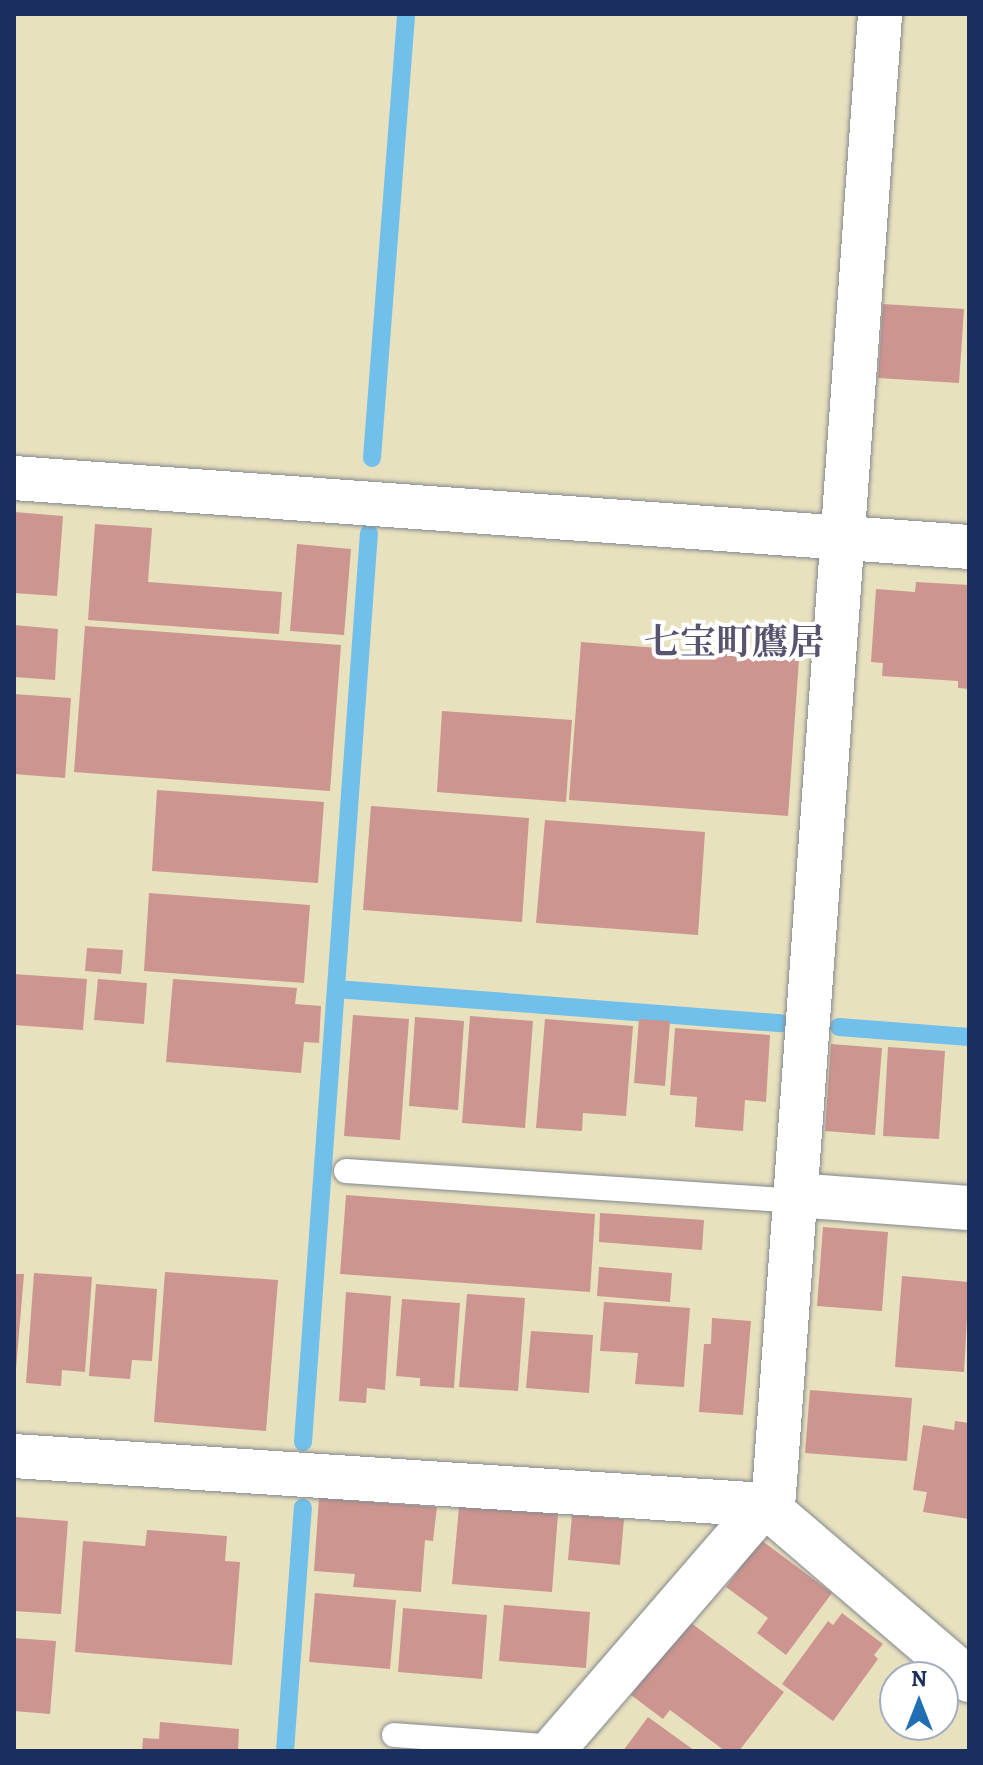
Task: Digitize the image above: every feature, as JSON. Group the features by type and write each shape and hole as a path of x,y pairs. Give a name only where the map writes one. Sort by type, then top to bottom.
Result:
{"street":[{"path":"554,1749 774,1494 880,14"},
{"path":"14,478 969,547"},
{"path":"795,1198 969,1208"},
{"path":"14,1456 765,1505 969,1680"}],"lane":[{"path":"346,1171 795,1198"},
{"path":"394,1735 554,1749"}],"building":[{"path":"883,304 964,309 959,383 878,378"},
{"path":"14,512 63,516 57,596 14,593"},
{"path":"95,524 152,528 148,582 282,592 279,634 88,620"},
{"path":"297,544 351,549 344,635 290,631"},
{"path":"916,582 969,585 969,689 958,688 958,681 882,676 883,663 871,662 876,589 915,592"},
{"path":"14,625 58,629 55,680 14,677"},
{"path":"85,626 341,645 330,791 74,772"},
{"path":"581,642 799,659 788,816 569,800"},
{"path":"14,694 71,698 65,778 14,774"},
{"path":"442,711 572,720 566,802 437,792"},
{"path":"157,790 324,802 318,883 152,871"},
{"path":"371,806 529,818 522,922 363,910"},
{"path":"545,820 705,832 698,935 536,923"},
{"path":"149,893 310,905 304,983 144,971"},
{"path":"87,948 123,950 121,974 85,971"},
{"path":"14,974 87,979 83,1030 14,1025"},
{"path":"98,979 147,983 144,1024 94,1020"},
{"path":"173,979 297,988 295,1004 321,1006 319,1043 304,1042 301,1073 166,1062"},
{"path":"353,1015 409,1019 400,1140 344,1136"},
{"path":"470,1016 533,1021 525,1128 462,1123"},
{"path":"415,1017 464,1021 458,1110 409,1106"},
{"path":"545,1019 633,1026 626,1116 583,1113 582,1131 536,1128"},
{"path":"639,1019 670,1021 665,1086 634,1083"},
{"path":"675,1028 770,1035 766,1102 745,1100 743,1131 695,1127 697,1097 670,1095"},
{"path":"831,1044 882,1048 875,1135 825,1131"},
{"path":"888,1047 945,1051 939,1139 883,1136"},
{"path":"346,1195 595,1214 590,1292 340,1274"},
{"path":"600,1213 704,1220 702,1250 599,1242"},
{"path":"823,1227 888,1232 882,1311 817,1306"},
{"path":"599,1267 672,1273 670,1302 597,1296"},
{"path":"165,1272 278,1280 266,1431 154,1422"},
{"path":"34,1273 92,1277 85,1372 62,1370 61,1386 26,1383"},
{"path":"14,1274 24,1274 16,1369 14,1369"},
{"path":"902,1276 969,1282 964,1372 895,1367"},
{"path":"96,1284 157,1289 152,1361 132,1360 130,1379 89,1376"},
{"path":"346,1292 391,1296 385,1390 367,1388 366,1403 339,1401"},
{"path":"467,1294 525,1298 518,1391 459,1387"},
{"path":"402,1299 460,1303 454,1388 420,1386 420,1378 396,1376"},
{"path":"604,1302 690,1308 684,1387 635,1384 638,1353 600,1351"},
{"path":"712,1318 751,1321 743,1415 699,1412 704,1344 711,1344"},
{"path":"531,1331 593,1335 589,1393 526,1388"},
{"path":"810,1390 912,1398 907,1461 805,1453"},
{"path":"955,1421 969,1423 969,1519 923,1512 927,1492 913,1490 923,1425 954,1430"},
{"path":"319,1498 437,1507 433,1541 425,1540 421,1592 353,1587 355,1574 314,1571"},
{"path":"459,1507 558,1514 552,1592 452,1584"},
{"path":"572,1515 624,1519 620,1565 568,1560"},
{"path":"16,1517 68,1521 61,1614 14,1611"},
{"path":"147,1530 227,1536 225,1561 240,1562 232,1665 75,1652 83,1541 145,1546"},
{"path":"761,1540 832,1593 786,1655 757,1633 768,1618 726,1587"},
{"path":"315,1593 396,1600 390,1669 309,1662"},
{"path":"504,1605 590,1612 586,1668 499,1661"},
{"path":"403,1608 487,1615 482,1679 398,1672"},
{"path":"842,1613 883,1644 874,1655 878,1659 833,1721 782,1684 828,1621 833,1625"},
{"path":"687,1620 784,1692 739,1751 725,1751 670,1710 663,1719 631,1695"},
{"path":"14,1638 56,1641 50,1714 14,1711"},
{"path":"648,1717 695,1751 623,1751"},
{"path":"160,1722 239,1729 238,1751 142,1751 143,1738 159,1739"}],"waterway":[{"path":"372,458 406,14"},
{"path":"303,1442 369,533"},
{"path":"336,989 781,1023"},
{"path":"839,1027 969,1037"},
{"path":"285,1751 303,1508"}],"district":[{"name":"七宝町鷹居","path":"734,642"}]}
